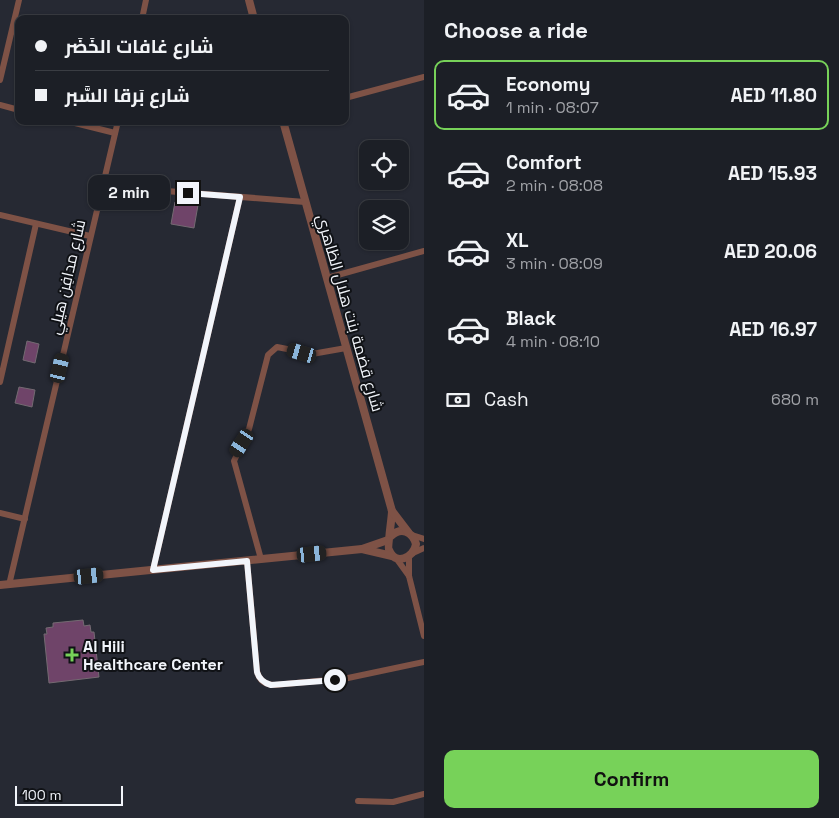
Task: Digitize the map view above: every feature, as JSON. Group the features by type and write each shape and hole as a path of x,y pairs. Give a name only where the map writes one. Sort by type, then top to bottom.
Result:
{"street":[{"path":"15,15 19,0"},
{"path":"143,15 146,0"},
{"path":"249,0 253,15"},
{"path":"0,80 15,17"},
{"path":"349,97 424,76"},
{"path":"0,105 15,109"},
{"path":"83,125 115,133"},
{"name":"شارع مدافِن هيلي","path":"9,585 117,125"},
{"name":"شارع قضمة بنت هلال الظاهري","path":"284,125 392,511 390,538"},
{"path":"103,186 305,202"},
{"path":"153,570 240,197"},
{"path":"0,215 90,236"},
{"path":"0,382 36,224"},
{"path":"327,278 424,251"},
{"path":"262,560 234,461 249,429 268,355 277,347 312,354 346,348"},
{"name":"شارع قضمة بنت هلال الظاهري","path":"392,511 410,534"},
{"path":"0,513 25,519"},
{"path":"0,586 362,549 390,538 398,531 424,538"},
{"path":"410,534 416,544 411,555 409,576 424,636"},
{"path":"390,538 388,548 409,576"},
{"path":"362,549 394,557 411,555 424,548"},
{"path":"247,561 257,672 264,683 274,685 348,678 424,662"},
{"path":"358,801 393,802 424,794"}],"building":[{"path":"175,202 198,205 194,228 171,224"},
{"path":"27,341 39,344 35,363 23,360"},
{"path":"19,387 35,390 32,407 15,403"},
{"name":"Al Hili Healthcare Center","path":"83,620 84,626 90,625 91,632 94,632 99,677 49,683 44,634 47,634 46,628 53,627 53,623"}],"place":[{"name":"Al Hili Healthcare Center","path":"72,655"}],"route":[{"path":"188,193 240,197 153,570 247,561 257,672 260,678 264,683 271,685 335,680"}]}
